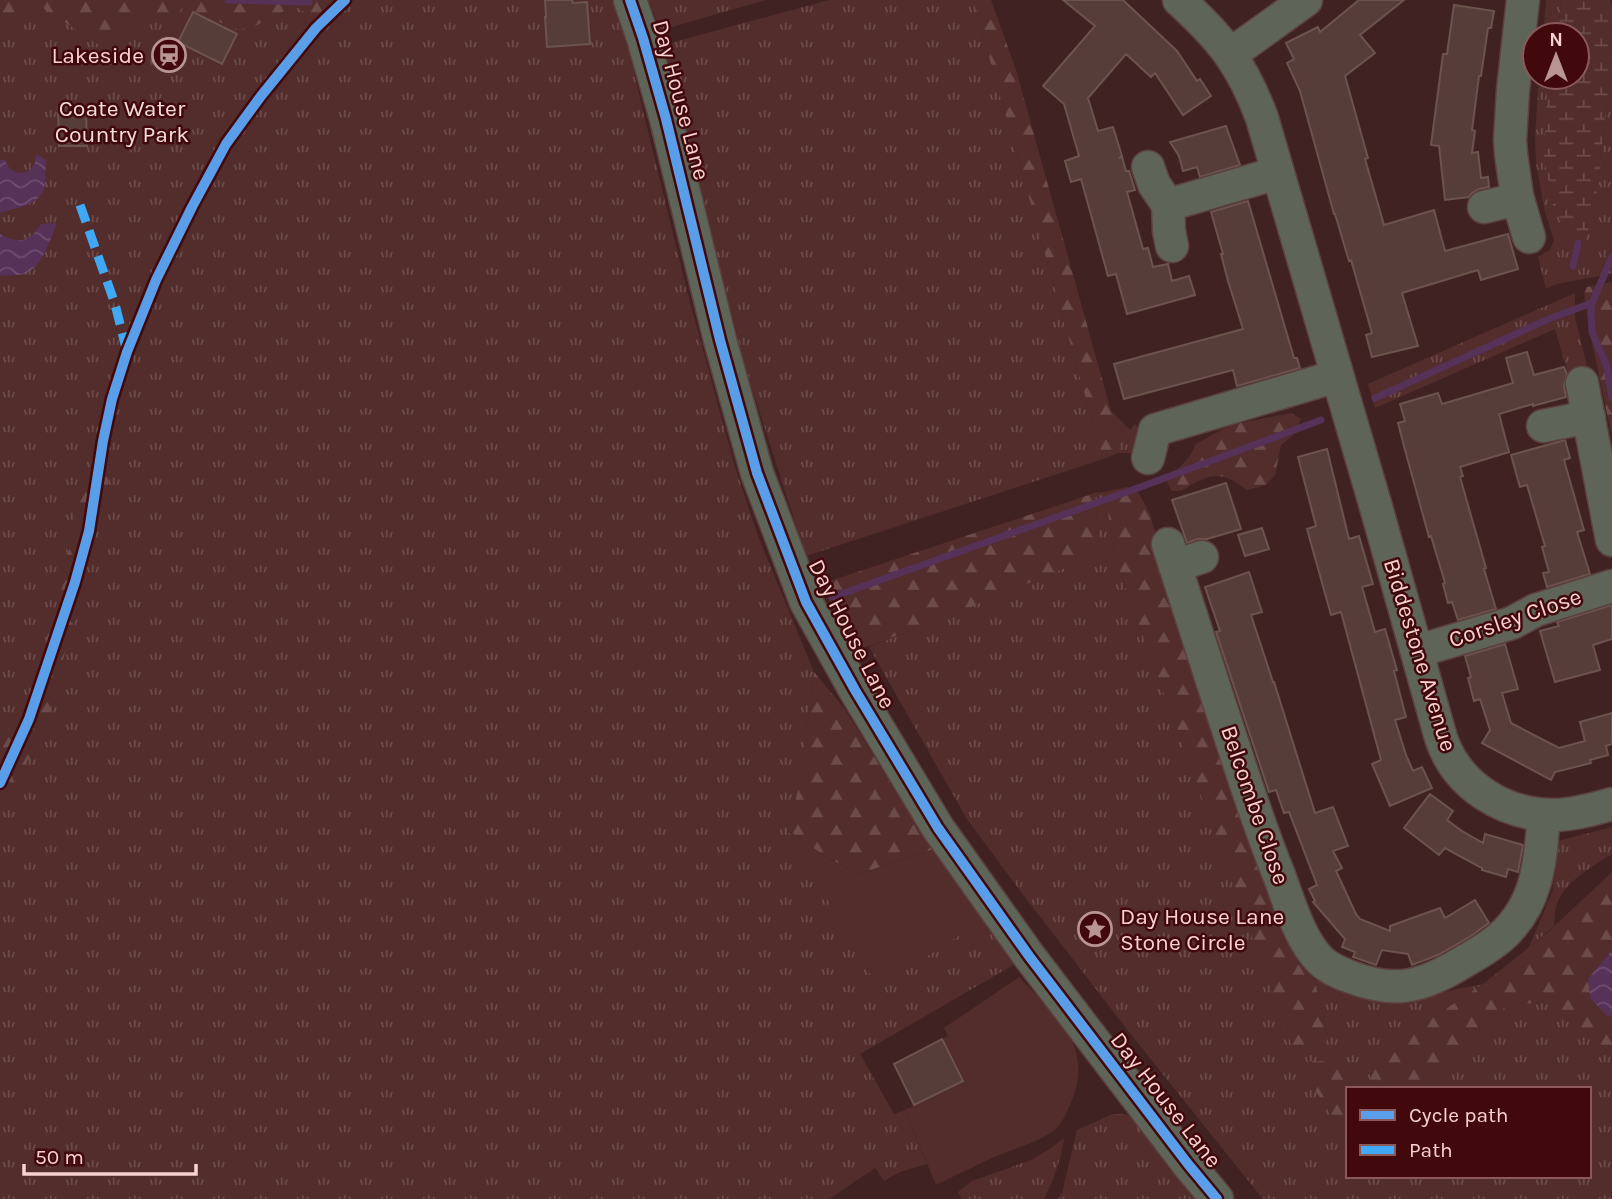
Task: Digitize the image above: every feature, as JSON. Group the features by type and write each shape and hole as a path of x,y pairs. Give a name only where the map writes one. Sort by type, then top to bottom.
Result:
{"street":[{"name":"Day House Lane","path":"631,0 666,119 720,340 757,473 807,601 887,745 952,848 1029,956 1217,1199"},
{"name":"Biddestone Avenue","path":"1179,0 1209,28 1231,54 1262,118 1445,748 1456,768 1472,785 1495,801 1519,810 1544,815 1580,812 1612,804"},
{"path":"1231,54 1306,0"},
{"path":"1523,0 1510,140 1518,198 1529,237"},
{"path":"1148,167 1154,184 1168,205 1172,246"},
{"path":"1168,205 1277,173"},
{"path":"1484,207 1518,198"},
{"path":"1149,435 1337,376"},
{"path":"1582,383 1612,540"},
{"path":"1543,426 1589,417"},
{"name":"Belcombe Close","path":"1181,556 1260,830 1310,947 1321,961 1335,971 1381,987 1409,985 1451,969 1502,937 1525,908 1534,890 1544,815"},
{"name":"Corsley Close","path":"1418,651 1512,623 1536,610 1612,586"}],"green space":[{"name":"Coate Water Country Park","path":"0,0 619,0 688,295 735,467 758,536 814,672 805,762 788,830 878,987 983,920 1015,964 860,1054 894,1114 905,1110 927,1164 900,1172 884,1181 875,1168 829,1199 0,1199"},
{"path":"0,0 23,0 0,31"},
{"path":"31,0 331,0 315,18 294,6 255,26 238,30 183,6 171,29 137,12 113,54"},
{"path":"648,0 766,0 661,30"},
{"path":"829,0 973,0 1103,459 806,556 747,373 663,45"},
{"path":"973,0 991,0 1016,70 1119,440 1118,453 1103,459"},
{"path":"1546,0 1561,0 1559,21 1544,21"},
{"path":"1561,0 1611,0 1612,78 1607,97 1598,187 1586,239 1580,245 1572,240 1553,206 1544,157 1547,94 1547,91 1591,91 1591,21 1559,21"},
{"path":"1612,78 1612,241 1599,276 1556,284 1546,289 1538,257 1550,250 1554,240 1545,212 1536,164 1538,91 1547,91 1598,187 1607,97"},
{"path":"1612,241 1612,273 1599,276"},
{"path":"1612,282 1612,437 1584,294 1587,287"},
{"path":"1575,293 1575,318 1589,374 1570,380 1555,329 1375,408 1368,384"},
{"path":"1110,410 1130,430 1135,424 1141,435 1140,458 1130,453 1118,453 1119,440"},
{"path":"1291,413 1301,419 1292,436 1281,445 1275,475 1266,485 1247,490 1226,478 1214,476 1182,490 1171,491 1167,481 1190,456 1196,444 1231,425"},
{"path":"91,476 110,477 46,726 0,812 0,721 22,714 62,588 77,507"},
{"path":"1126,487 1137,490 1149,512 1255,846 1298,962 1314,979 1328,1035 1325,1047 1310,1051 1293,1049 1114,556 1105,492"},
{"path":"1105,492 1114,556 1293,1048 1328,1035 1314,979 1342,989 1403,1000 1483,984 1413,1031 1370,1079 1381,1087 1353,1087 1339,1067 1299,1063 1346,1140 1346,1178 1591,1178 1591,1087 1423,1087 1508,1004 1549,1003 1612,1055 1612,1199 1263,1199 1129,1032 967,819 869,647 1099,554 1095,493"},
{"path":"1095,493 1099,554 854,652 821,584"},
{"path":"814,672 844,708 932,850 859,874 826,857 788,830 805,762"},
{"path":"1612,827 1612,854 1567,888 1556,906 1554,926 1529,947 1553,890 1558,841"},
{"path":"788,830 826,857 859,874 932,850 983,920 878,988"},
{"path":"1612,872 1612,950 1588,979 1607,1016 1612,1017 1612,1055 1549,1003 1508,1004 1423,1087 1381,1087 1370,1079 1372,1064 1413,1031 1483,984 1547,933"},
{"path":"1019,977 1058,1019 1075,1049 1077,1084 1070,1105 1056,1129 1047,1135 936,1185 905,1110 963,1081 942,1039 948,1036 944,1028"},
{"path":"1327,1061 1339,1067 1353,1087 1346,1087 1346,1140 1298,1062"},
{"path":"1113,1114 1132,1117 1199,1199 1058,1199 1062,1193 1077,1130"},
{"path":"1064,1138 1057,1169 1044,1199 962,1199 958,1192 972,1181 1031,1160"}],"water":[{"path":"36,154 46,160 45,186 41,195 25,205 0,213 0,160 5,160 8,166 18,173 23,173 32,167"},
{"path":"56,223 48,247 36,266 24,274 0,276 0,234 23,240 32,235 41,224"},
{"path":"1612,950 1612,1017 1607,1016 1590,998 1588,979"}],"building":[{"path":"545,0 587,2 590,44 547,47"},
{"path":"1063,0 1123,0 1177,51 1197,81 1200,79 1211,96 1183,115 1155,73 1151,77 1126,54 1088,98 1098,131 1113,127 1122,156 1119,158 1122,157 1126,171 1129,171 1135,190 1127,192 1143,249 1148,248 1153,267 1168,264 1172,281 1189,276 1195,295 1127,314 1116,274 1108,276 1081,179 1071,182 1065,161 1079,156 1064,104 1043,86 1095,26"},
{"path":"1359,0 1404,0 1360,35 1375,53 1345,76 1384,225 1434,210 1445,251 1508,234 1518,269 1481,280 1478,270 1402,293 1418,346 1372,357 1366,335 1372,333 1351,260 1349,261 1334,214 1300,91 1287,63 1294,59 1286,43 1318,27 1320,32"},
{"path":"1454,5 1494,11 1479,76 1472,130 1475,131 1472,153 1478,152 1481,178 1488,177 1489,187 1479,189 1469,197 1445,200 1439,146 1431,145 1443,54 1447,54"},
{"path":"193,12 237,34 222,64 178,42"},
{"path":"58,107 86,107 87,146 59,146"},
{"path":"1226,126 1240,165 1200,177 1197,167 1183,171 1179,156 1170,142"},
{"path":"1248,201 1294,358 1297,358 1300,368 1237,386 1233,370 1124,399 1114,364 1243,329 1211,212"},
{"path":"1527,352 1534,375 1564,367 1567,374 1564,386 1566,397 1499,414 1509,452 1460,467 1463,476 1460,477 1496,609 1458,620 1452,602 1448,603 1443,584 1445,583 1405,450 1398,423 1405,421 1400,404 1438,393 1442,404 1513,383 1506,358"},
{"path":"1565,440 1570,458 1564,460 1584,530 1577,532 1590,574 1547,587 1543,573 1549,572 1542,547 1545,546 1527,485 1520,487 1511,455"},
{"path":"1327,449 1349,539 1359,536 1373,584 1362,587 1375,632 1385,629 1397,670 1394,671 1406,717 1395,720 1413,771 1422,767 1432,788 1390,806 1372,764 1381,760 1341,612 1331,615 1307,529 1316,526 1298,457"},
{"path":"1226,483 1241,529 1187,543 1172,500"},
{"path":"1262,528 1269,549 1245,556 1238,535"},
{"path":"1249,572 1262,612 1251,615 1315,813 1333,807 1348,846 1333,851 1342,868 1336,871 1356,914 1360,919 1390,931 1390,926 1440,908 1445,918 1475,900 1489,923 1438,955 1412,965 1408,954 1382,950 1376,965 1353,957 1355,952 1342,947 1345,939 1313,902 1315,901 1309,889 1317,885 1289,812 1284,813 1276,790 1269,792 1216,632 1220,631 1205,587"},
{"path":"1612,605 1612,639 1593,645 1600,670 1555,682 1540,631 1559,626 1557,622"},
{"path":"1505,644 1518,689 1502,693 1511,723 1559,748 1585,741 1580,722 1612,713 1612,744 1606,746 1608,755 1590,760 1591,763 1555,772 1551,780 1482,743 1490,730 1480,699 1474,701 1465,656"},
{"path":"1430,794 1453,811 1447,820 1483,843 1485,834 1523,845 1518,872 1508,869 1506,877 1482,870 1445,848 1439,855 1404,828"},
{"path":"942,1039 963,1081 914,1105 894,1064"}],"waterway":[{"path":"228,0 309,2"},
{"path":"1573,266 1578,243"},
{"path":"1612,257 1592,303 1591,313 1592,332 1607,367 1612,398"},
{"path":"1375,398 1551,318 1592,303"},
{"path":"833,597 1321,420"}],"marked path":[{"path":"80,205 115,304 126,348"}],"cycle path":[{"path":"0,783 29,719 75,582 89,531 112,399 127,352 156,280 226,144 316,28 345,0"},
{"path":"630,0 666,119 720,340 757,473 806,602 938,828 1029,956 1217,1199"}],"place":[{"name":"Lakeside","path":"169,55"},
{"name":"Day House Lane Stone Circle","path":"1095,929"}]}
